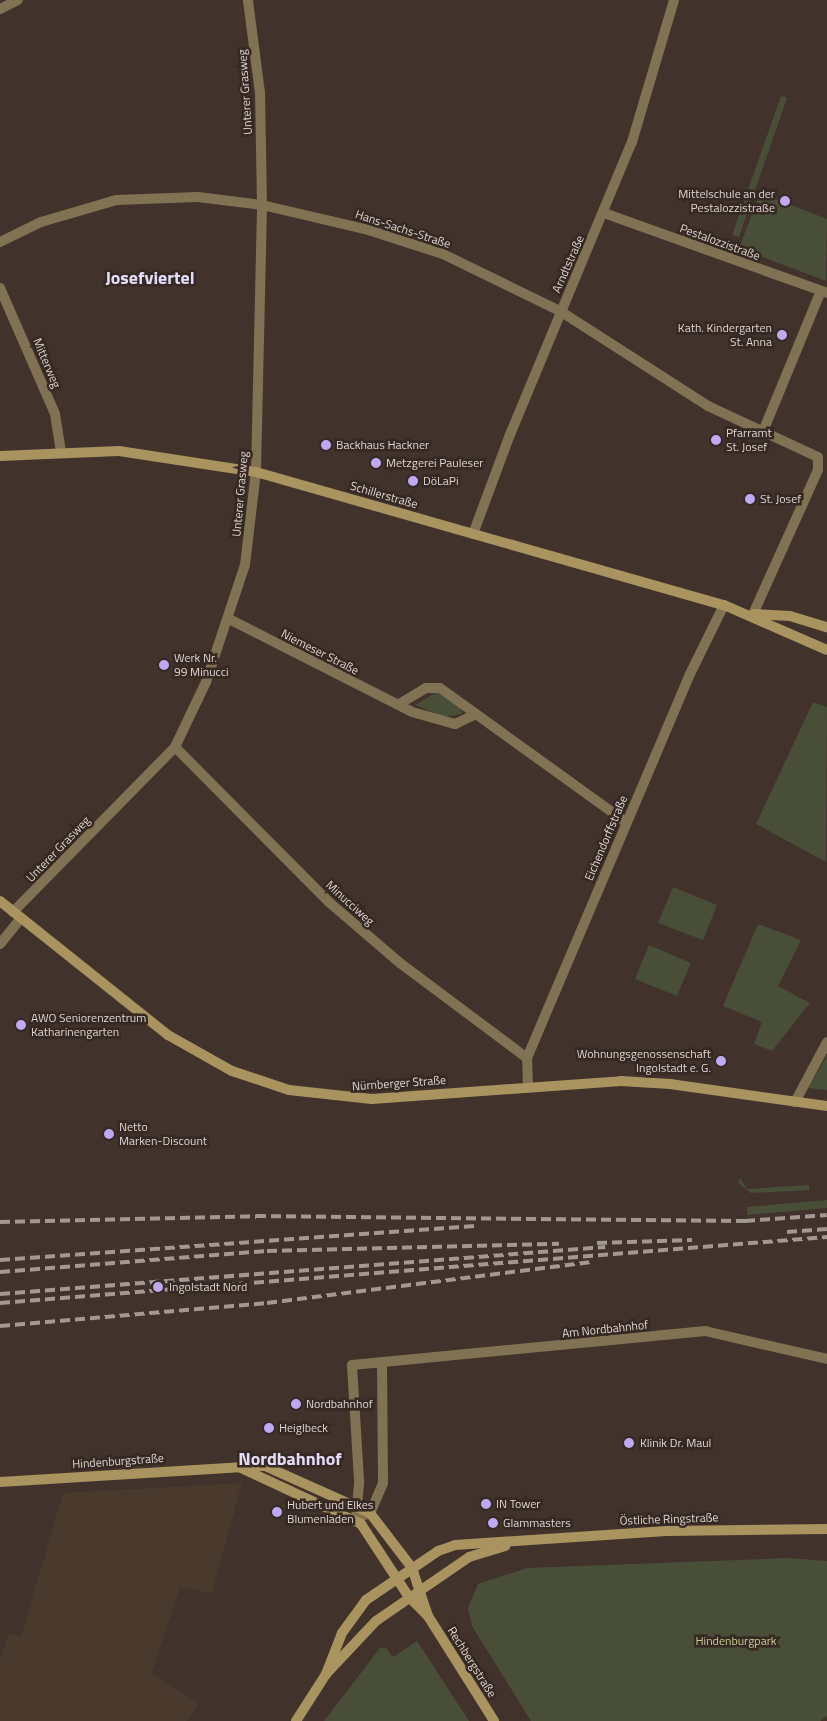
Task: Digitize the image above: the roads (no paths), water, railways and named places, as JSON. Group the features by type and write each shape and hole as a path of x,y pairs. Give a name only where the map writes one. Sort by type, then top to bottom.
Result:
{"main road":[{"name":"Schillerstraße","path":"0,456 61,452 158,455 256,472 753,614 790,616 827,627"},
{"name":"Schillerstraße","path":"753,614 787,635 827,650"},
{"name":"Nürnberger Straße","path":"0,902 168,1035 264,1084 357,1099 528,1085 670,1084 827,1106"},
{"name":"Hindenburgstraße","path":"238,1466 356,1518"},
{"name":"Hindenburgstraße","path":"0,1482 238,1466 272,1468 354,1504 370,1513 412,1568 420,1588"},
{"path":"356,1518 409,1597"},
{"name":"Östliche Ringstraße","path":"326,1674 353,1616 366,1600 412,1568 456,1545 513,1544 667,1531 827,1529"},
{"name":"Östliche Ringstraße","path":"326,1674 376,1621 420,1588 469,1557 513,1544"},
{"name":"Rechbergstraße","path":"420,1588 428,1616"},
{"name":"Rechbergstraße","path":"409,1597 428,1616 494,1721"},
{"path":"296,1721 326,1674"}],"street":[{"path":"0,10 18,0"},
{"name":"Unterer Grasweg","path":"0,944 17,915 175,747 229,619 251,532 256,472 262,205 260,93 248,0"},
{"name":"Arndtstraße","path":"473,534 560,312 604,213 632,142 674,0"},
{"name":"Hans-Sachs-Straße","path":"0,242 40,222 116,200 198,197 262,205 365,229 444,254 560,312 708,406 764,430"},
{"name":"Pestalozzistraße","path":"604,213 824,292"},
{"name":"Mitterweg","path":"0,288 55,414 61,452"},
{"path":"753,614 820,463 812,452 764,430 824,292"},
{"name":"Eichendorffstraße","path":"528,1085 527,1058 626,822 724,605"},
{"name":"Niemeser Straße","path":"229,619 379,696 402,703 412,712 455,724 476,714"},
{"path":"402,703 436,686 626,822"},
{"name":"Minucciweg","path":"175,747 330,903 400,963 527,1058"},
{"path":"795,1102 827,1042"},
{"name":"Am Nordbahnhof","path":"356,1518 354,1504 359,1480 352,1365 382,1364 705,1331 827,1359"},
{"path":"356,1518 370,1513 383,1483 382,1364"}],"railway":[{"path":"0,1222 256,1216 745,1221 827,1215"},
{"path":"0,1260 475,1226"},
{"path":"787,1232 827,1229"},
{"path":"0,1303 827,1237"},
{"path":"597,1243 692,1240"},
{"path":"0,1272 267,1251 559,1244"},
{"path":"0,1294 605,1247"},
{"path":"0,1326 267,1303 593,1262"}],"place":[{"name":"Mittelschule an der Pestalozzistraße","path":"785,201"},
{"name":"Kath. Kindergarten St. Anna","path":"782,335"},
{"name":"Pfarramt St. Josef","path":"716,440"},
{"name":"Backhaus Hackner","path":"326,445"},
{"name":"Metzgerei Pauleser","path":"376,463"},
{"name":"DöLaPi","path":"413,481"},
{"name":"St. Josef","path":"750,499"},
{"name":"Werk Nr. 99 Minucci","path":"164,665"},
{"name":"AWO Seniorenzentrum Katharinengarten","path":"21,1025"},
{"name":"Wohnungsgenossenschaft Ingolstadt e. G.","path":"721,1061"},
{"name":"Netto Marken-Discount","path":"109,1134"},
{"name":"Ingolstadt Nord","path":"158,1287"},
{"name":"Nordbahnhof","path":"296,1404"},
{"name":"Heiglbeck","path":"269,1428"},
{"name":"Klinik Dr. Maul","path":"629,1443"},
{"name":"IN Tower","path":"486,1504"},
{"name":"Hubert und Elkes Blumenladen","path":"277,1512"},
{"name":"Glammasters","path":"493,1523"}],"district":[{"name":"Josefviertel","path":"150,278"},
{"name":"Nordbahnhof","path":"290,1459"}],"park label":[{"name":"Hindenburgpark","path":"736,1641"}]}
